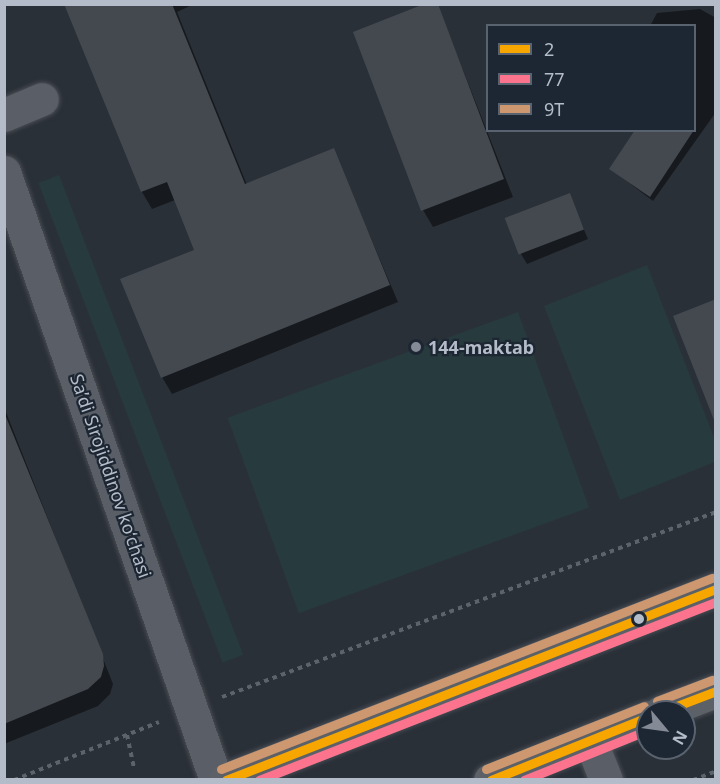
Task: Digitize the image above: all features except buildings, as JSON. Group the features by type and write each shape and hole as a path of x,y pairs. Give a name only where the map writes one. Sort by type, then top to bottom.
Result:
{"main road":[{"path":"225,780 716,589"},
{"path":"692,700 716,691"},
{"path":"490,780 636,722"}],"street":[{"path":"4,115 42,99"},
{"name":"Saʼdi Sirojiddinov koʻchasi","path":"4,172 216,780"},
{"path":"590,740 606,780"}],"path":[{"path":"14,780 192,709 716,512"},
{"path":"127,735 134,768"},
{"path":"693,780 716,771"}],"green space":[{"path":"59,175 243,655 223,663 38,183"},
{"path":"647,265 715,440 715,462 620,500 544,306"},
{"path":"518,312 589,507 299,613 228,418"}],"transit line":[{"name":"9Т","path":"221,769 712,578"},
{"name":"2","path":"226,780 716,589"},
{"name":"77","path":"259,780 716,602"},
{"name":"9Т","path":"660,700 712,680"},
{"name":"2","path":"692,700 716,691"},
{"name":"9Т","path":"486,769 636,709"},
{"name":"2","path":"491,780 636,722"},
{"name":"77","path":"524,780 636,735"}],"place":[{"name":"144-maktab","path":"416,347"}]}
